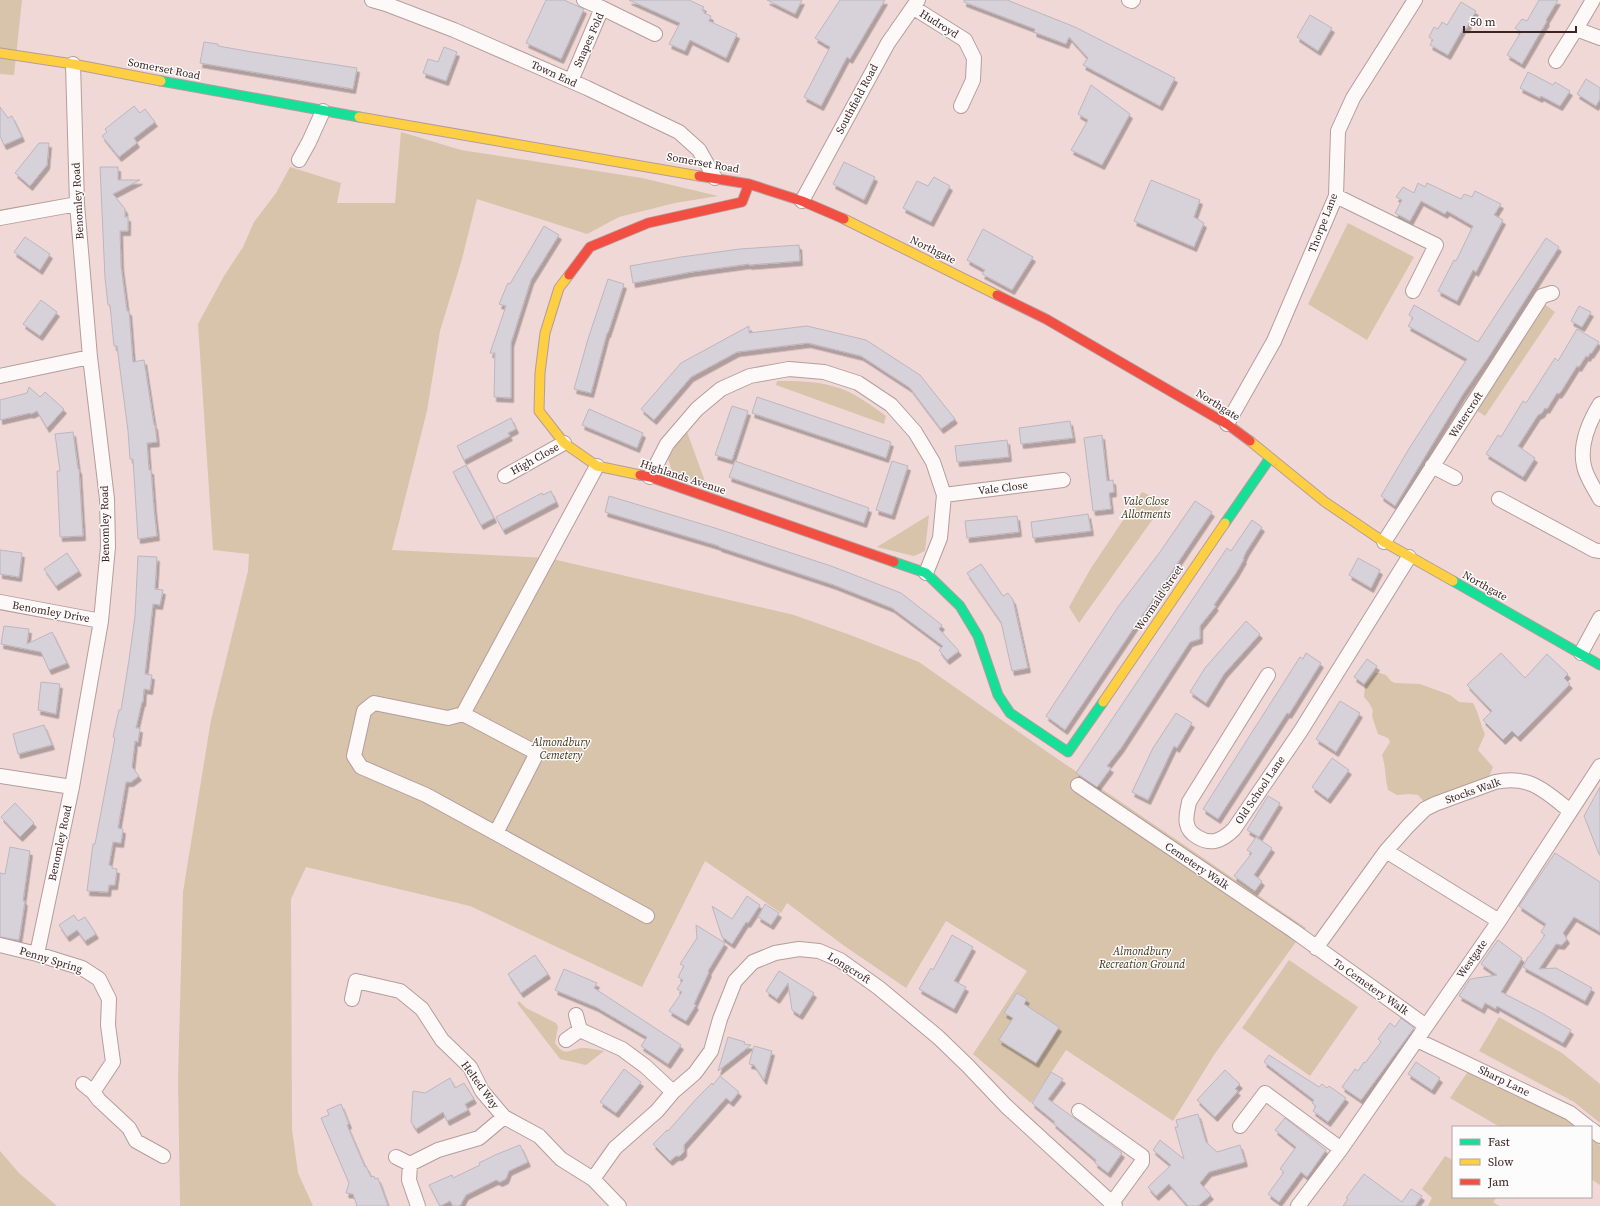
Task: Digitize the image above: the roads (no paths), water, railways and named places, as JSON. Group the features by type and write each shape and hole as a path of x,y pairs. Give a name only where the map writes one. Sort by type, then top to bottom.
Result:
{"street":[{"name":"Town End","path":"372,0 454,30 571,81 679,132 699,150 715,178"},
{"path":"584,0 602,8"},
{"path":"1128,0 1133,0"},
{"name":"Thorpe Lane","path":"1227,424 1274,341 1336,196 1338,131 1353,98 1415,0"},
{"path":"1556,61 1593,0"},
{"name":"Hudroyd","path":"916,4 965,40 974,58 973,80 961,106"},
{"name":"Southfield Road","path":"802,201 888,43 916,4"},
{"name":"Snapes Fold","path":"571,81 602,8 655,34"},
{"path":"1576,29 1600,38"},
{"name":"Somerset Road","path":"0,53 73,64 323,111 749,184 802,201"},
{"name":"Benomley Road","path":"37,954 72,787 101,621 108,548 107,499 90,357 77,204 73,64"},
{"path":"299,160 323,111"},
{"name":"Highlands Avenue","path":"749,184 742,202 648,223 590,247 559,288 545,333 540,373 539,411 564,443 597,466 650,477 926,573 960,606 978,636 998,695 1010,713 1068,752"},
{"path":"1336,196 1436,245 1413,290"},
{"name":"Northgate","path":"802,201 848,221 1046,319 1227,424 1325,502 1384,542 1600,665"},
{"path":"0,218 77,204"},
{"name":"Watercroft","path":"1384,542 1542,296 1552,293"},
{"path":"0,376 90,357"},
{"path":"650,477 667,444 697,409 721,389 750,376 788,369 824,372 858,384 891,405 915,432 933,462 944,495 940,538 926,573"},
{"path":"1600,404 1586,433 1583,450 1584,466 1600,499"},
{"name":"High Close","path":"505,476 564,443"},
{"name":"Wormald Street","path":"1068,752 1270,458"},
{"path":"463,714 597,466"},
{"path":"1432,466 1455,478"},
{"name":"Vale Close","path":"944,495 1063,480"},
{"path":"1499,499 1594,550 1600,551"},
{"name":"Old School Lane","path":"1268,675 1189,802 1186,814 1187,826 1194,834 1204,841 1215,841 1224,837 1234,829 1300,732 1409,557"},
{"name":"Benomley Drive","path":"0,602 101,621"},
{"path":"1581,653 1600,618"},
{"path":"496,833 537,753 463,714 448,718 374,703 364,711 354,756 361,767 426,795 647,916"},
{"name":"Westgate","path":"1298,1206 1341,1149 1499,921 1600,766"},
{"path":"0,776 72,787"},
{"name":"Stocks Walk","path":"1316,948 1386,851 1425,809 1495,782 1521,780 1542,788 1570,811"},
{"name":"Cemetery Walk","path":"1078,785 1316,948"},
{"path":"1386,851 1499,921"},
{"name":"Penny Spring","path":"0,945 37,954 82,968 99,979 109,999 108,1025 113,1062 88,1088 129,1128 136,1141 163,1156"},
{"name":"To Cemetery Walk","path":"1316,948 1426,1026"},
{"name":"Longcroft","path":"593,1179 615,1148 657,1111 673,1092 695,1073 711,1051 720,1019 735,981 753,962 775,953 799,949 820,951 840,960 879,988 938,1037 1006,1106 1113,1205 1142,1162 1142,1156 1078,1111"},
{"name":"Helted Way","path":"352,999 356,981 400,991 422,1009 442,1040 470,1067 482,1091 504,1117 539,1136 561,1159 593,1179 618,1206"},
{"path":"576,1015 580,1030"},
{"path":"566,1040 580,1030"},
{"path":"580,1030 622,1049 645,1066 673,1092"},
{"name":"Sharp Lane","path":"1417,1040 1570,1113 1587,1126"},
{"path":"1240,1126 1265,1093 1341,1149"},
{"path":"410,1164 438,1150 480,1138 504,1117"},
{"path":"1592,1130 1600,1136"},
{"path":"396,1157 410,1164"},
{"path":"410,1164 409,1180 418,1206"}],"park label":[{"name":"Vale Close Allotments","path":"1146,507"},
{"name":"Almondbury Cemetery","path":"561,748"},
{"name":"Almondbury Recreation Ground","path":"1142,957"}]}
